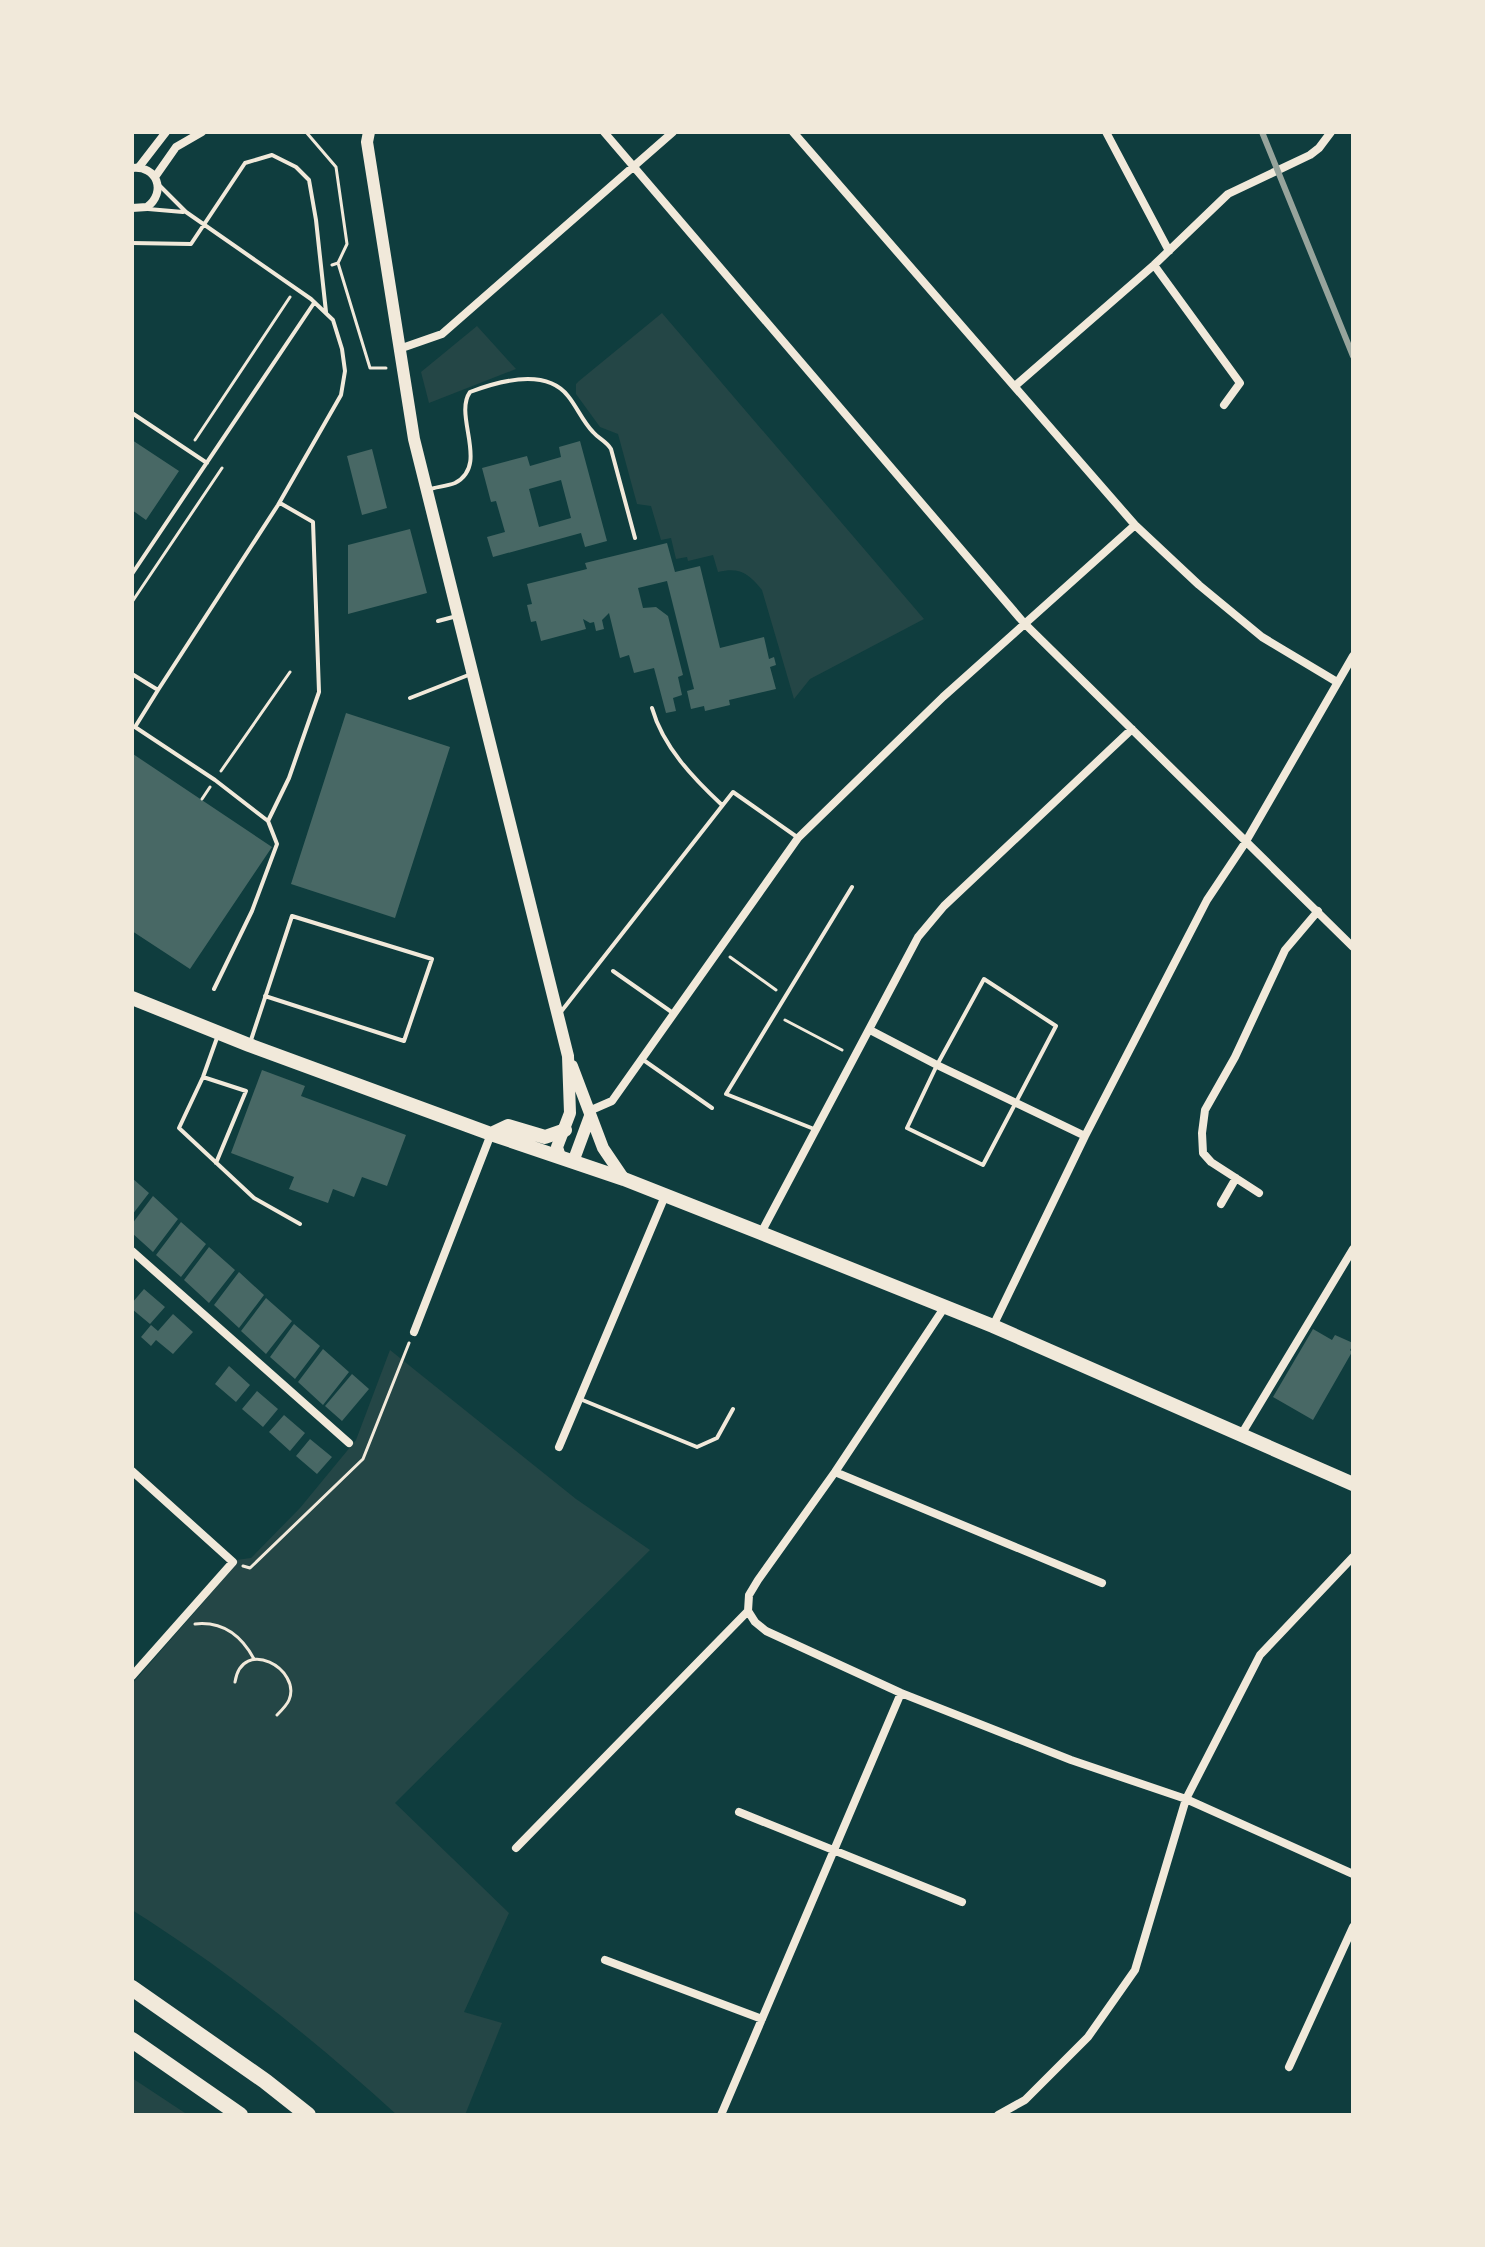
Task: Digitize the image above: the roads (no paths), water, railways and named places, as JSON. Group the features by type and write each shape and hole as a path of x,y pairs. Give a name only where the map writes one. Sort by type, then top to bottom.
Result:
{"highway":[{"path":"132,1988 265,2081 308,2115"},
{"path":"132,2040 240,2115"}],"main road":[{"path":"365,135 414,439 568,1056 603,1148 624,1179"},
{"path":"132,998 249,1045 624,1179 761,1233 993,1326 1353,1484"},
{"path":"566,1160 557,1147 570,1113 568,1056"},
{"path":"566,1160 590,1113"},
{"path":"491,1134 508,1126 545,1137 565,1130"}],"street":[{"path":"157,180 136,167 166,132"},
{"path":"136,208 147,207 157,197 157,180 176,147 202,132"},
{"path":"604,132 1024,623 1245,843 1351,942"},
{"path":"399,349 442,334 673,132"},
{"path":"793,132 1135,525 1199,585 1262,637 1337,682"},
{"path":"1106,132 1169,251"},
{"path":"1015,386 1154,265 1228,194 1319,148 1331,132"},
{"path":"1154,265 1240,383 1224,405"},
{"path":"590,1113 612,1101 798,838 943,697 1135,525"},
{"path":"993,1326 1085,1136 1207,900 1245,843 1353,656"},
{"path":"761,1233 918,937 944,906 1132,729"},
{"path":"1259,1193 1211,1162 1203,1153 1205,1110 1235,1057 1285,950 1318,911"},
{"path":"870,1030 1085,1136"},
{"path":"414,1332 491,1134"},
{"path":"1221,1204 1236,1178"},
{"path":"559,1447 665,1196"},
{"path":"1241,1435 1353,1249"},
{"path":"132,1251 349,1443"},
{"path":"944,1308 835,1472 758,1580 749,1595 748,1611 755,1622 766,1631 901,1693 1071,1760 1186,1799 1353,1874"},
{"path":"132,1471 233,1562 132,1676"},
{"path":"835,1472 1102,1583"},
{"path":"998,2115 1025,2100 1088,2037 1135,1970 1186,1799 1260,1655 1353,1557"},
{"path":"516,1848 748,1611"},
{"path":"721,2115 901,1693"},
{"path":"739,1812 962,1902"},
{"path":"1289,2067 1353,1927"},
{"path":"605,1960 762,2019"}],"lane":[{"path":"132,243 191,244 245,163 272,155 296,167 309,180 326,314"},
{"path":"157,180 186,212 314,303 333,320 345,371 341,395 280,502 135,727 215,780 268,821 277,844 252,911 214,989"},
{"path":"136,208 186,212"},
{"path":"132,574 314,303"},
{"path":"427,490 456,482 465,473 470,451 465,401 470,392 512,381 546,380 568,395 594,434 608,443 635,538"},
{"path":"132,413 207,463"},
{"path":"268,821 289,778 319,692 313,522 280,502"},
{"path":"438,621 459,616"},
{"path":"410,698 473,673"},
{"path":"132,674 158,690"},
{"path":"652,708 666,740 701,785 722,805"},
{"path":"559,1015 733,792 798,838"},
{"path":"816,1130 726,1094 852,887"},
{"path":"249,1045 265,996 292,916 432,959 404,1041 265,996"},
{"path":"613,971 674,1013"},
{"path":"984,979 1056,1026 983,1165 907,1128 937,1065 984,979"},
{"path":"218,1033 203,1077 179,1128 254,1198 300,1224"},
{"path":"642,1059 712,1108"},
{"path":"203,1077 246,1091 216,1163"},
{"path":"579,1399 697,1447 717,1438 733,1409"}],"railway":[{"path":"1262,132 1353,356"}]}
